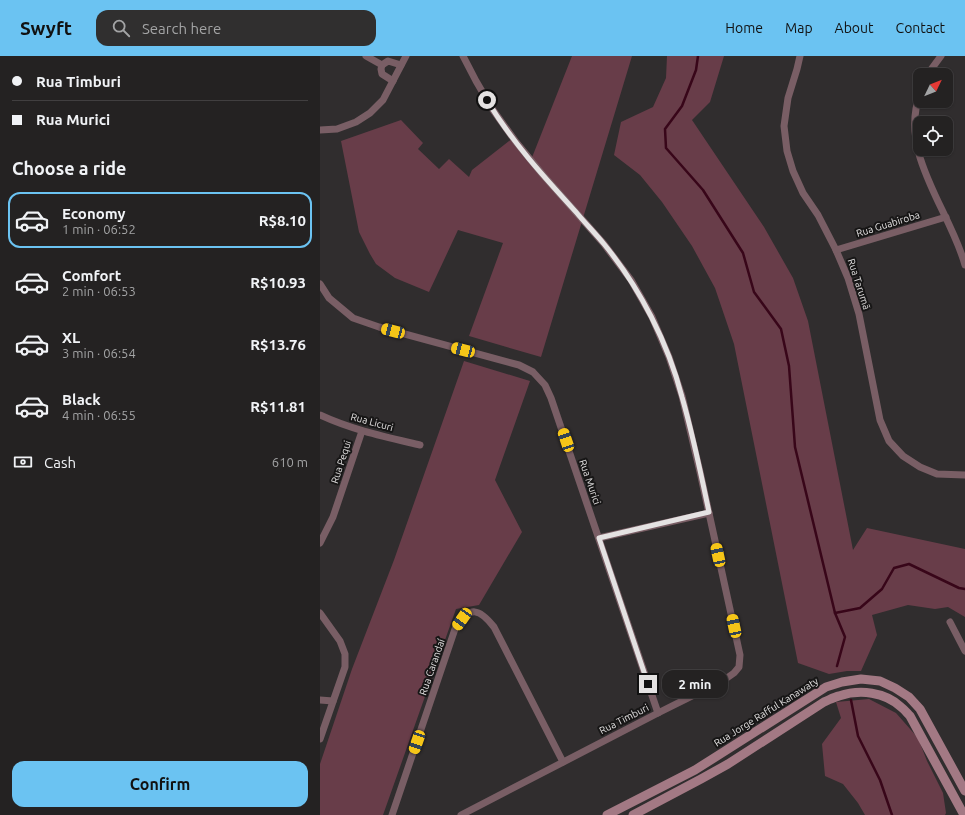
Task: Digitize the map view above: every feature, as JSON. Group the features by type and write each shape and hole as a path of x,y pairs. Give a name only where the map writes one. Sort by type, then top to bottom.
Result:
{"main road":[{"name":"Rua Jorge Rafful Kanawaty","path":"607,815 695,770 826,686 860,679 880,681 909,697 920,709 965,791"},
{"path":"633,815 701,780 824,702 839,695 856,692 875,693 888,698 901,707 910,716 964,815"}],"street":[{"path":"366,56 382,65"},
{"path":"320,130 337,129 356,122 370,113 383,100 406,56"},
{"name":"Rua Timburi","path":"461,815 724,680 734,673 739,667 740,655 682,396 669,357 652,317 630,280 604,244 516,142 493,110 463,56"},
{"name":"Rua Tarumã","path":"800,56 788,98 784,126 787,151 793,171 803,193 818,215 836,250 848,278 859,314 880,420 889,441 903,456 920,467 937,474 965,475"},
{"path":"797,69 806,56"},
{"path":"932,68 941,56"},
{"path":"382,65 388,61 401,65"},
{"path":"382,65 382,74 393,81"},
{"path":"917,108 914,126 917,149 925,173 946,217 965,266"},
{"name":"Rua Guabiroba","path":"836,250 946,217"},
{"name":"Rua Murici","path":"320,284 329,298 353,318 379,327 519,365 533,372 545,385 551,398 658,713"},
{"name":"Rua Licuri","path":"320,415 362,431 420,445"},
{"name":"Rua Pequi","path":"320,543 333,517 362,431"},
{"path":"599,538 709,512"},
{"name":"Rua Carandaí","path":"392,815 456,626 470,612 479,612 494,627 563,762"},
{"path":"320,613 340,641 345,654 345,667 320,739"},
{"path":"950,622 965,651"},
{"path":"320,700 333,702"}],"shaded area":[{"path":"572,56 632,56 541,357 469,336 503,243 458,230 429,292 395,278 376,264 359,232 341,141 401,120 423,143 418,149 439,169 449,159 469,177 472,170 513,138 531,160"},
{"path":"667,56 724,56 710,102 692,120 764,227 793,278 808,321 853,550 867,528 965,549 965,617 948,607 935,609 908,605 872,615 877,635 861,671 847,671 829,674 798,663 734,344 715,288 692,246 662,202 640,175 614,155 621,122 653,107 666,78"},
{"path":"464,361 530,381 495,480 522,532 479,605 456,609 383,815 320,815 320,764 352,669 394,560"},
{"path":"869,699 896,713 918,738 927,761 943,793 945,815 865,815 858,803 843,784 825,776 822,744 841,718 836,702"}],"waterway":[{"path":"698,56 696,70 682,106 665,129 666,148 703,190 743,253 754,292 781,329 789,366 795,447 835,613 845,637 837,666"},
{"path":"835,613 860,608 882,589 894,568 909,564 959,588 965,589"},
{"path":"851,700 858,736 880,780 892,815"}],"route":[{"path":"487,100 516,142 604,244 630,280 652,317 669,357 682,396 709,512 599,538 648,684"}]}
